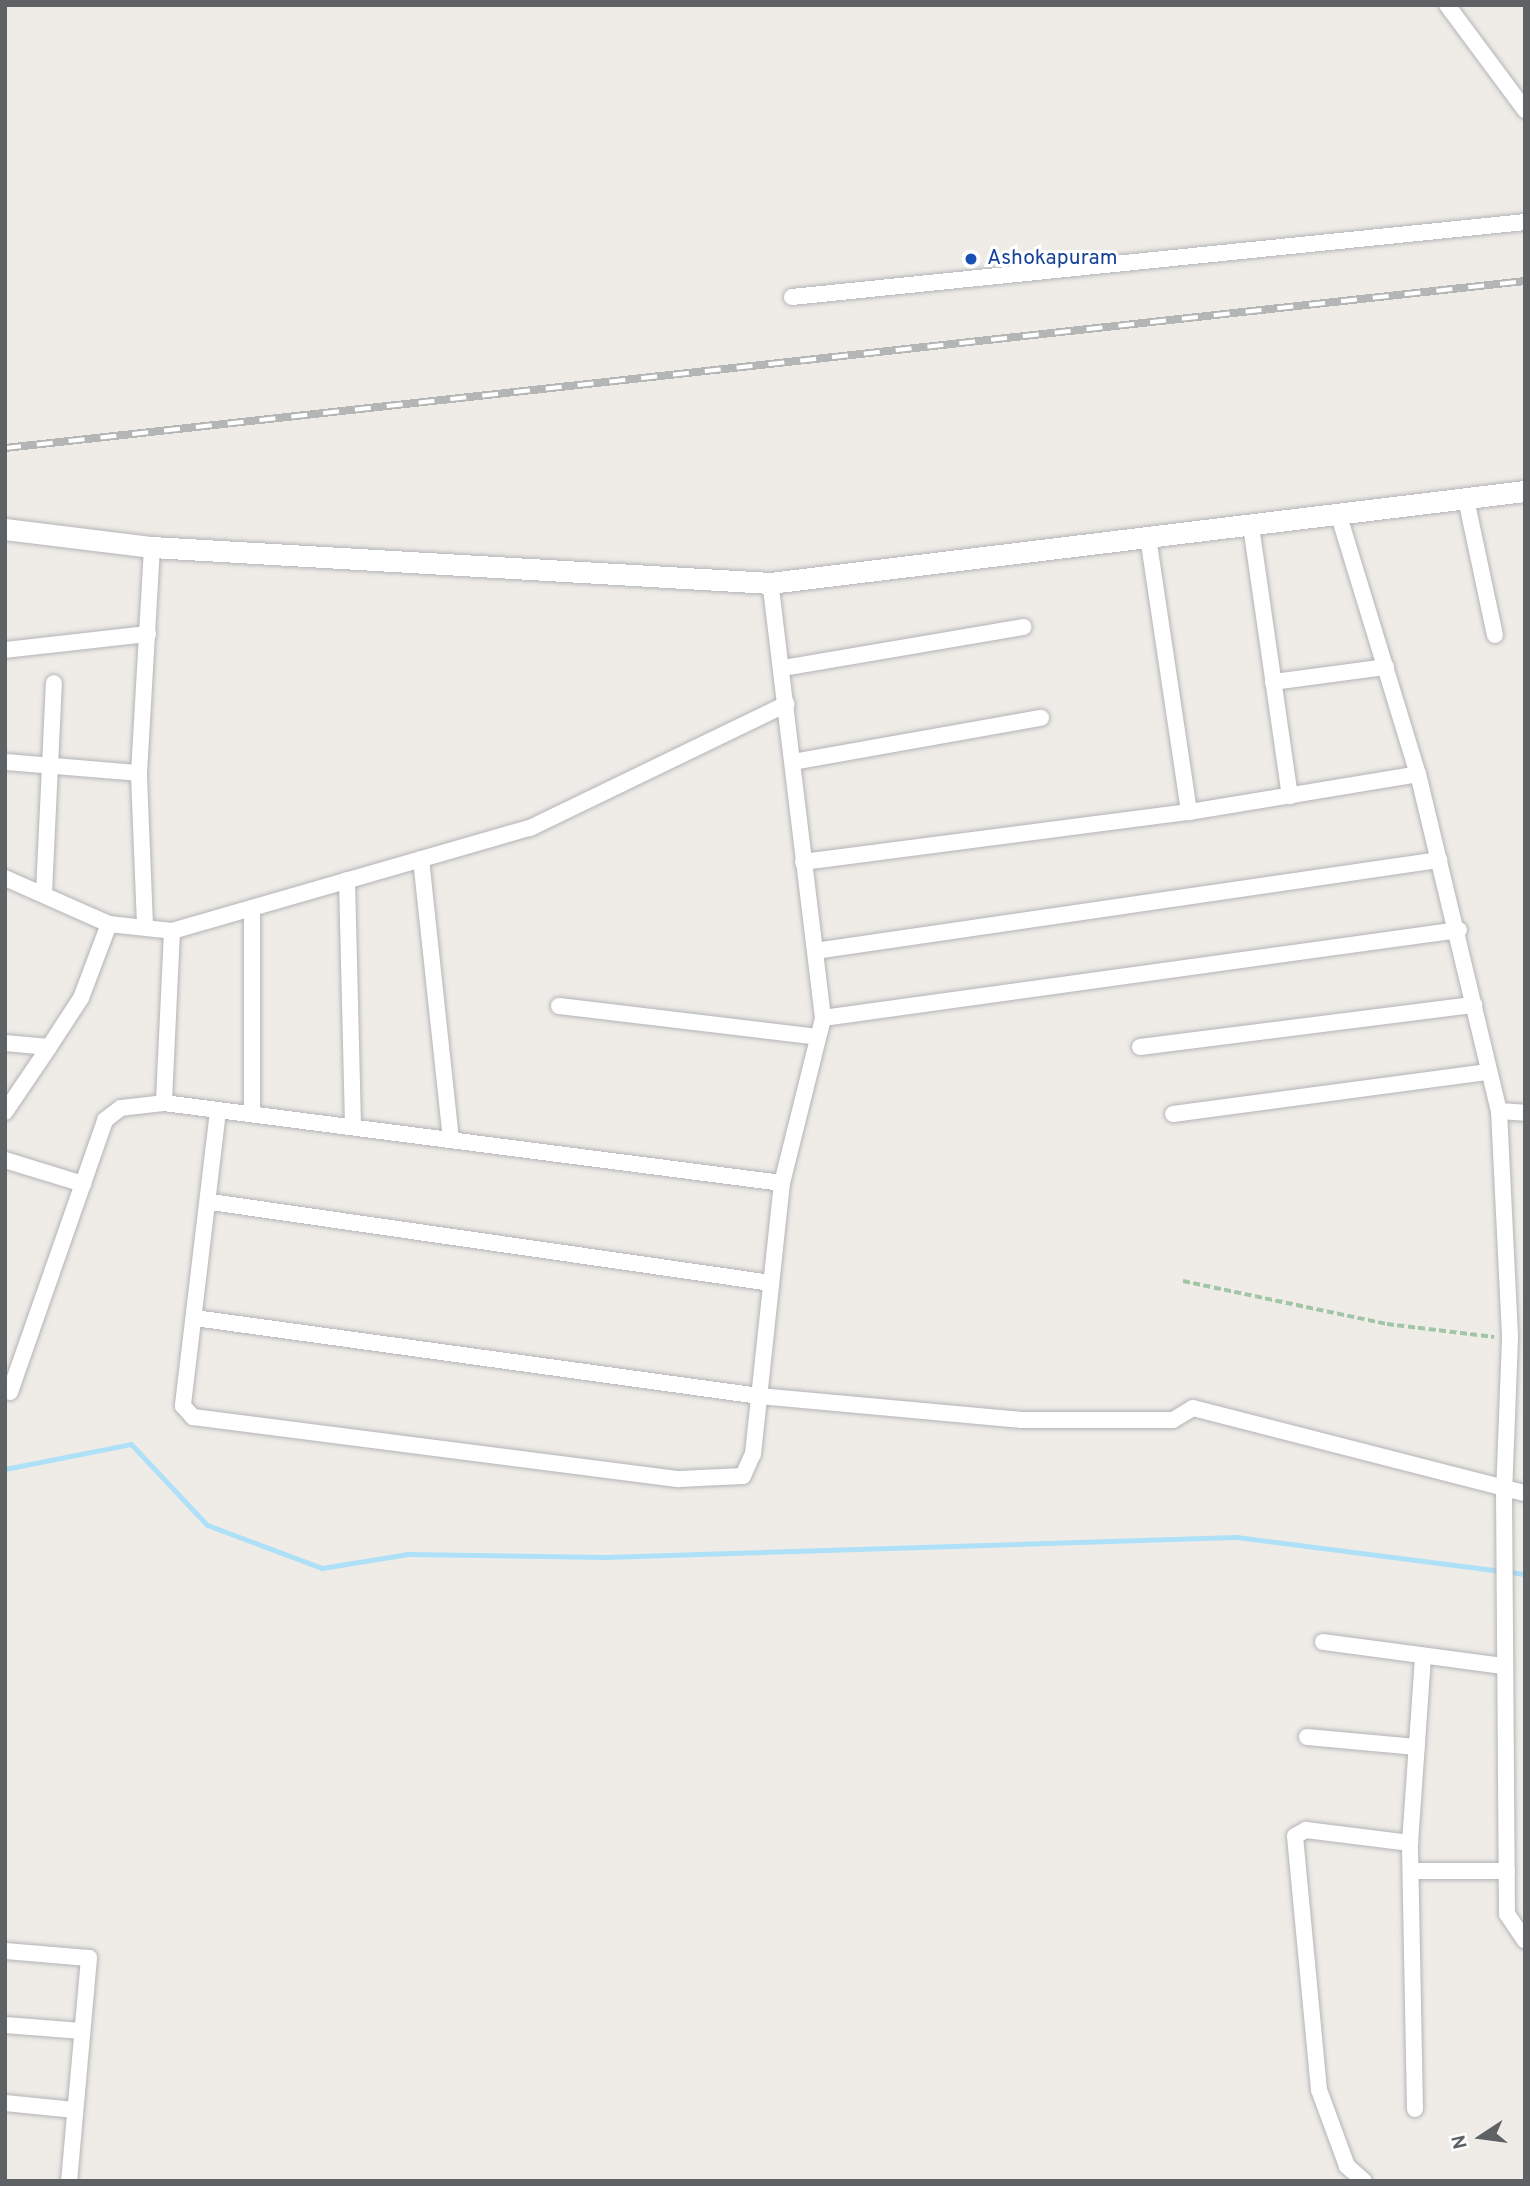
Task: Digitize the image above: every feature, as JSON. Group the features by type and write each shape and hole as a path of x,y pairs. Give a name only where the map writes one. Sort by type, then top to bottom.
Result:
{"street":[{"path":"1447,5 1525,110"},
{"path":"792,297 1525,222"},
{"path":"5,529 152,547 770,583 1339,516 1525,491"},
{"path":"1466,499 1495,635"},
{"path":"1339,516 1418,774 1459,930 1488,1072 1499,1111 1517,1339 1504,1491 1508,1922 1525,1941"},
{"path":"1251,526 1290,796"},
{"path":"1149,537 1189,812"},
{"path":"145,925 139,773 152,547"},
{"path":"218,1111 211,1202 183,1406 193,1417 719,1482 743,1476 753,1454 782,1183 823,1018 803,862 783,668 770,583"},
{"path":"783,668 1024,627"},
{"path":"5,650 148,634"},
{"path":"1273,682 1385,667"},
{"path":"44,892 54,683"},
{"path":"5,878 44,892 109,924 145,925 172,931 530,828 787,704"},
{"path":"793,762 1041,718"},
{"path":"5,762 139,773"},
{"path":"803,862 1189,812 1418,774"},
{"path":"421,859 450,1139"},
{"path":"815,951 1439,860"},
{"path":"347,880 353,1127"},
{"path":"252,908 252,1114"},
{"path":"5,1112 81,998 109,924"},
{"path":"823,1018 1459,930"},
{"path":"164,1103 172,931"},
{"path":"1140,1046 1474,1005"},
{"path":"559,1006 818,1037"},
{"path":"5,1043 49,1048"},
{"path":"1173,1114 1488,1072"},
{"path":"10,1392 83,1184 112,1111 164,1103 782,1183"},
{"path":"1499,1111 1525,1113"},
{"path":"5,1160 83,1184"},
{"path":"211,1202 771,1283"},
{"path":"195,1318 759,1396 1022,1419 1172,1420 1193,1408 1504,1491 1525,1493"},
{"path":"1323,1642 1504,1665"},
{"path":"1415,2109 1410,1843 1423,1656"},
{"path":"1307,1737 1417,1747"},
{"path":"1364,2181 1346,2173 1319,2090 1295,1836 1306,1830 1410,1843"},
{"path":"1411,1871 1507,1871"},
{"path":"5,1951 89,1958 69,2181"},
{"path":"5,2025 82,2031"},
{"path":"5,2103 75,2110"}],"path":[{"path":"1183,1281 1387,1324 1517,1339"}],"waterway":[{"path":"5,1469 131,1444 207,1525 322,1568 408,1554 606,1557 1236,1537 1525,1574"}],"railway":[{"path":"5,448 1525,281"}],"place":[{"name":"Ashokapuram","path":"971,259"}]}
